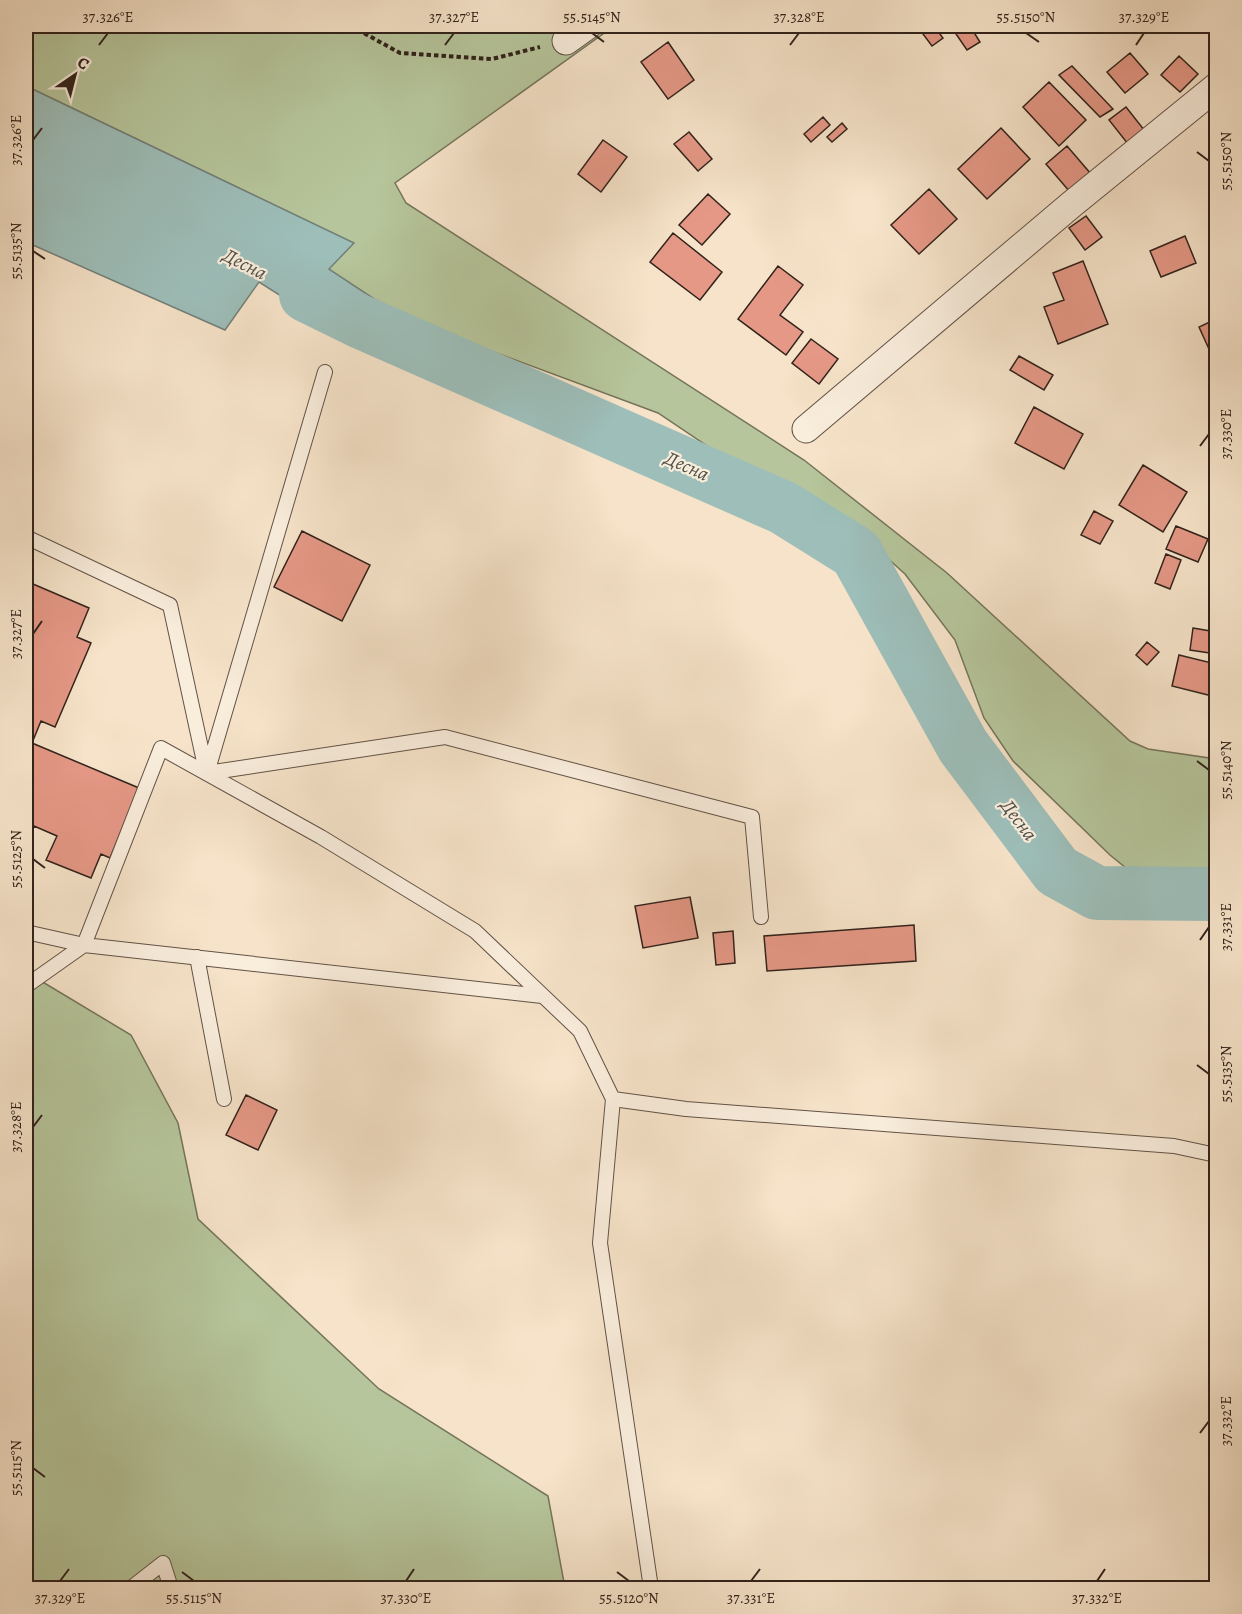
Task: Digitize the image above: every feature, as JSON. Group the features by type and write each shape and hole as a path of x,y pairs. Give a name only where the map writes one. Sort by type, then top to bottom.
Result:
{"street":[{"path":"806,429 1072,204 1216,87"}],"lane":[{"path":"207,773 325,372"},
{"path":"26,537 170,605 207,773"},
{"path":"207,773 445,737 752,817 761,917"},
{"path":"26,986 84,945 161,748 321,837 475,931 580,1031 614,1099 600,1243 651,1588"},
{"path":"26,932 84,945 542,996"},
{"path":"197,957 224,1099"},
{"path":"614,1099 686,1109 1174,1146 1216,1155"},
{"path":"131,1588 164,1563 171,1588"}],"path":[{"path":"351,26 400,53 492,59 577,33"}],"green space":[{"path":"26,26 614,26 395,183 406,203 804,460 947,573 1130,741 1148,749 1216,759 1216,893 1157,882 1131,872 1110,855 1013,761 984,718 955,640 905,574 865,538 844,523 746,472 658,413 429,328 374,299 328,269 353,243 26,86"},
{"path":"26,972 131,1035 178,1123 198,1219 379,1389 548,1496 565,1588 26,1588"}],"water":[{"path":"26,86 354,243 329,269 374,299 371,353 259,282 225,330 26,242"}],"building":[{"path":"917,26 934,26 943,38 932,46"},
{"path":"970,26 980,42 967,50 956,34"},
{"path":"668,42 694,80 668,99 641,62"},
{"path":"1130,53 1148,74 1125,93 1107,72"},
{"path":"1179,56 1198,74 1180,92 1161,75"},
{"path":"1072,66 1113,109 1100,117 1059,75"},
{"path":"1049,82 1086,120 1059,146 1023,107"},
{"path":"1126,107 1145,131 1128,144 1109,120"},
{"path":"823,117 830,125 811,142 804,134"},
{"path":"842,123 847,129 832,142 827,137"},
{"path":"1001,128 1030,159 987,199 958,169"},
{"path":"689,132 712,159 698,171 674,144"},
{"path":"603,140 627,157 601,192 578,174"},
{"path":"1067,146 1091,174 1070,192 1046,164"},
{"path":"929,189 957,219 919,254 891,225"},
{"path":"708,194 730,214 702,245 679,225"},
{"path":"1086,216 1102,237 1085,250 1069,228"},
{"path":"673,233 722,272 700,300 650,262"},
{"path":"1185,236 1196,263 1161,277 1150,251"},
{"path":"1083,261 1108,324 1058,344 1044,307 1064,300 1053,273"},
{"path":"778,266 803,285 780,315 803,332 786,355 738,319"},
{"path":"1216,319 1216,359 1214,360 1199,327"},
{"path":"811,339 838,359 819,384 792,363"},
{"path":"1019,356 1053,375 1044,390 1010,370"},
{"path":"1034,407 1083,434 1064,469 1015,443"},
{"path":"1143,465 1187,492 1163,532 1119,505"},
{"path":"1094,511 1113,521 1100,544 1081,535"},
{"path":"1176,526 1208,539 1198,562 1166,549"},
{"path":"302,531 370,565 342,621 274,587"},
{"path":"1166,554 1181,560 1170,589 1155,583"},
{"path":"26,581 89,608 77,637 91,643 55,727 41,721 32,743 139,788 110,858 101,854 91,878 46,860 57,836 34,826 26,845"},
{"path":"1193,628 1216,632 1216,654 1190,650"},
{"path":"1147,642 1159,652 1147,665 1136,655"},
{"path":"1179,655 1216,664 1216,697 1172,686"},
{"path":"690,897 698,938 643,948 635,906"},
{"path":"914,925 916,961 767,971 764,936"},
{"path":"733,931 735,963 716,965 713,933"},
{"path":"246,1095 277,1110 258,1150 226,1135"}],"waterway":[{"name":"Десна","path":"306,295 359,321 784,508 856,553 963,746 1057,871 1097,893 1216,894"}]}
